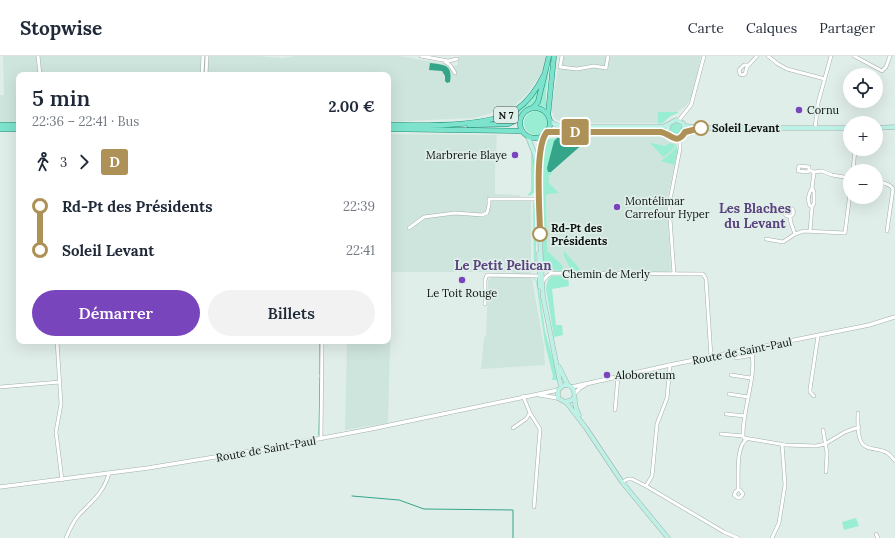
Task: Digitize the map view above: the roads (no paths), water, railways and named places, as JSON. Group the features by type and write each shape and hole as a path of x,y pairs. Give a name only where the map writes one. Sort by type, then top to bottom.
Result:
{"main road":[{"name":"N 7","path":"450,124 489,120 508,114 520,107 530,98 539,85 544,75 549,56"},
{"path":"543,298 539,199 540,152 550,121 548,115 549,92 554,56"},
{"path":"547,65 550,69 549,92"},
{"path":"539,192 535,155 528,137 522,131 520,123 525,112 533,108 538,102 544,75"},
{"path":"533,108 542,109 548,115"},
{"name":"N 7","path":"391,125 504,125 521,118"},
{"path":"550,121 558,126 574,128 658,127 669,124 673,120 679,120 685,126 699,128 843,128"},
{"path":"669,124 667,129 672,138 680,138 685,132 699,128"},
{"path":"0,125 16,125"},
{"path":"685,126 685,132"},
{"path":"883,128 895,127"},
{"path":"0,129 16,129"},
{"name":"N 7","path":"391,129 522,131"},
{"path":"528,137 536,138 546,134 668,133"},
{"path":"540,240 538,258 540,276 543,298 556,359 560,388 558,398 561,401 566,402 572,400 575,395"},
{"path":"556,359 575,395 577,410 586,428"},
{"path":"560,388 570,386"},
{"path":"566,402 586,428 622,482 668,538"}],"street":[{"path":"38,56 40,72"},
{"path":"205,56 206,72"},
{"path":"202,72 205,56"},
{"path":"421,56 451,61 457,59"},
{"path":"562,56 560,67 577,69 594,66 606,68 608,56"},
{"path":"679,120 692,105 704,56"},
{"path":"748,65 757,56"},
{"path":"768,56 774,58 778,64 787,69 825,79"},
{"path":"815,128 818,103 831,56"},
{"path":"854,56 882,70 886,67 890,56"},
{"path":"443,60 450,65 455,73"},
{"path":"674,274 669,205 680,149 680,138"},
{"path":"809,170 843,177"},
{"path":"810,231 812,206 814,203 814,192 812,188 814,172"},
{"path":"883,183 888,184 893,189 887,231"},
{"path":"409,228 424,217 455,213 482,215 487,213 489,199 539,199"},
{"path":"766,240 783,242 795,234 810,231 845,233 849,204"},
{"path":"790,216 795,234"},
{"name":"Chemin de Merly","path":"542,265 552,273 703,274 711,357"},
{"path":"543,281 552,273"},
{"path":"485,304 485,280 487,276 540,276"},
{"name":"Route de Saint-Paul","path":"570,386 818,336 869,325 895,317"},
{"path":"814,396 810,392 810,388 818,336"},
{"path":"58,344 60,410 56,432 62,480"},
{"path":"321,439 322,344"},
{"path":"743,436 751,378 753,355 752,349"},
{"path":"736,358 753,355"},
{"path":"646,486 652,476 657,424 667,398 670,365"},
{"path":"731,375 751,378"},
{"path":"615,410 618,377"},
{"path":"0,387 60,382"},
{"name":"Route de Saint-Paul","path":"575,395 580,388 590,383"},
{"name":"Route de Saint-Paul","path":"0,487 62,480 188,462 321,439 523,396 550,393 560,388"},
{"path":"728,394 748,397"},
{"name":"Route de Saint-Paul","path":"529,395 542,395 558,398"},
{"path":"523,396 530,413 540,428 534,507"},
{"path":"513,428 526,419 530,413"},
{"path":"858,413 860,440 864,446 873,450 883,450 895,461"},
{"path":"726,414 745,416"},
{"path":"721,434 743,436 747,439 782,444 816,446 825,444 845,432 858,427"},
{"path":"823,430 828,458 826,472"},
{"path":"738,490 738,458 742,442 747,439"},
{"path":"772,538 779,523 785,485 782,444"},
{"path":"66,538 78,517 95,500 107,481 109,473"},
{"path":"622,482 632,479 724,532 738,538"},
{"path":"876,534 878,538"}],"waterway":[{"path":"320,344 320,375"},
{"path":"319,435 320,377"},
{"path":"352,496 399,500 424,509 513,510 513,538"}],"place":[{"name":"Cornu","path":"799,110"},
{"name":"Soleil Levant","path":"701,128"},
{"name":"Marbrerie Blaye","path":"515,155"},
{"name":"Montélimar Carrefour Hyper","path":"617,207"},
{"name":"Rd-Pt des Présidents","path":"540,234"},
{"name":"Le Toit Rouge","path":"462,280"},
{"name":"Aloboretum","path":"607,375"}],"district":[{"name":"Les Blaches du Levant","path":"755,216"},
{"name":"Le Petit Pelican","path":"503,265"}]}
